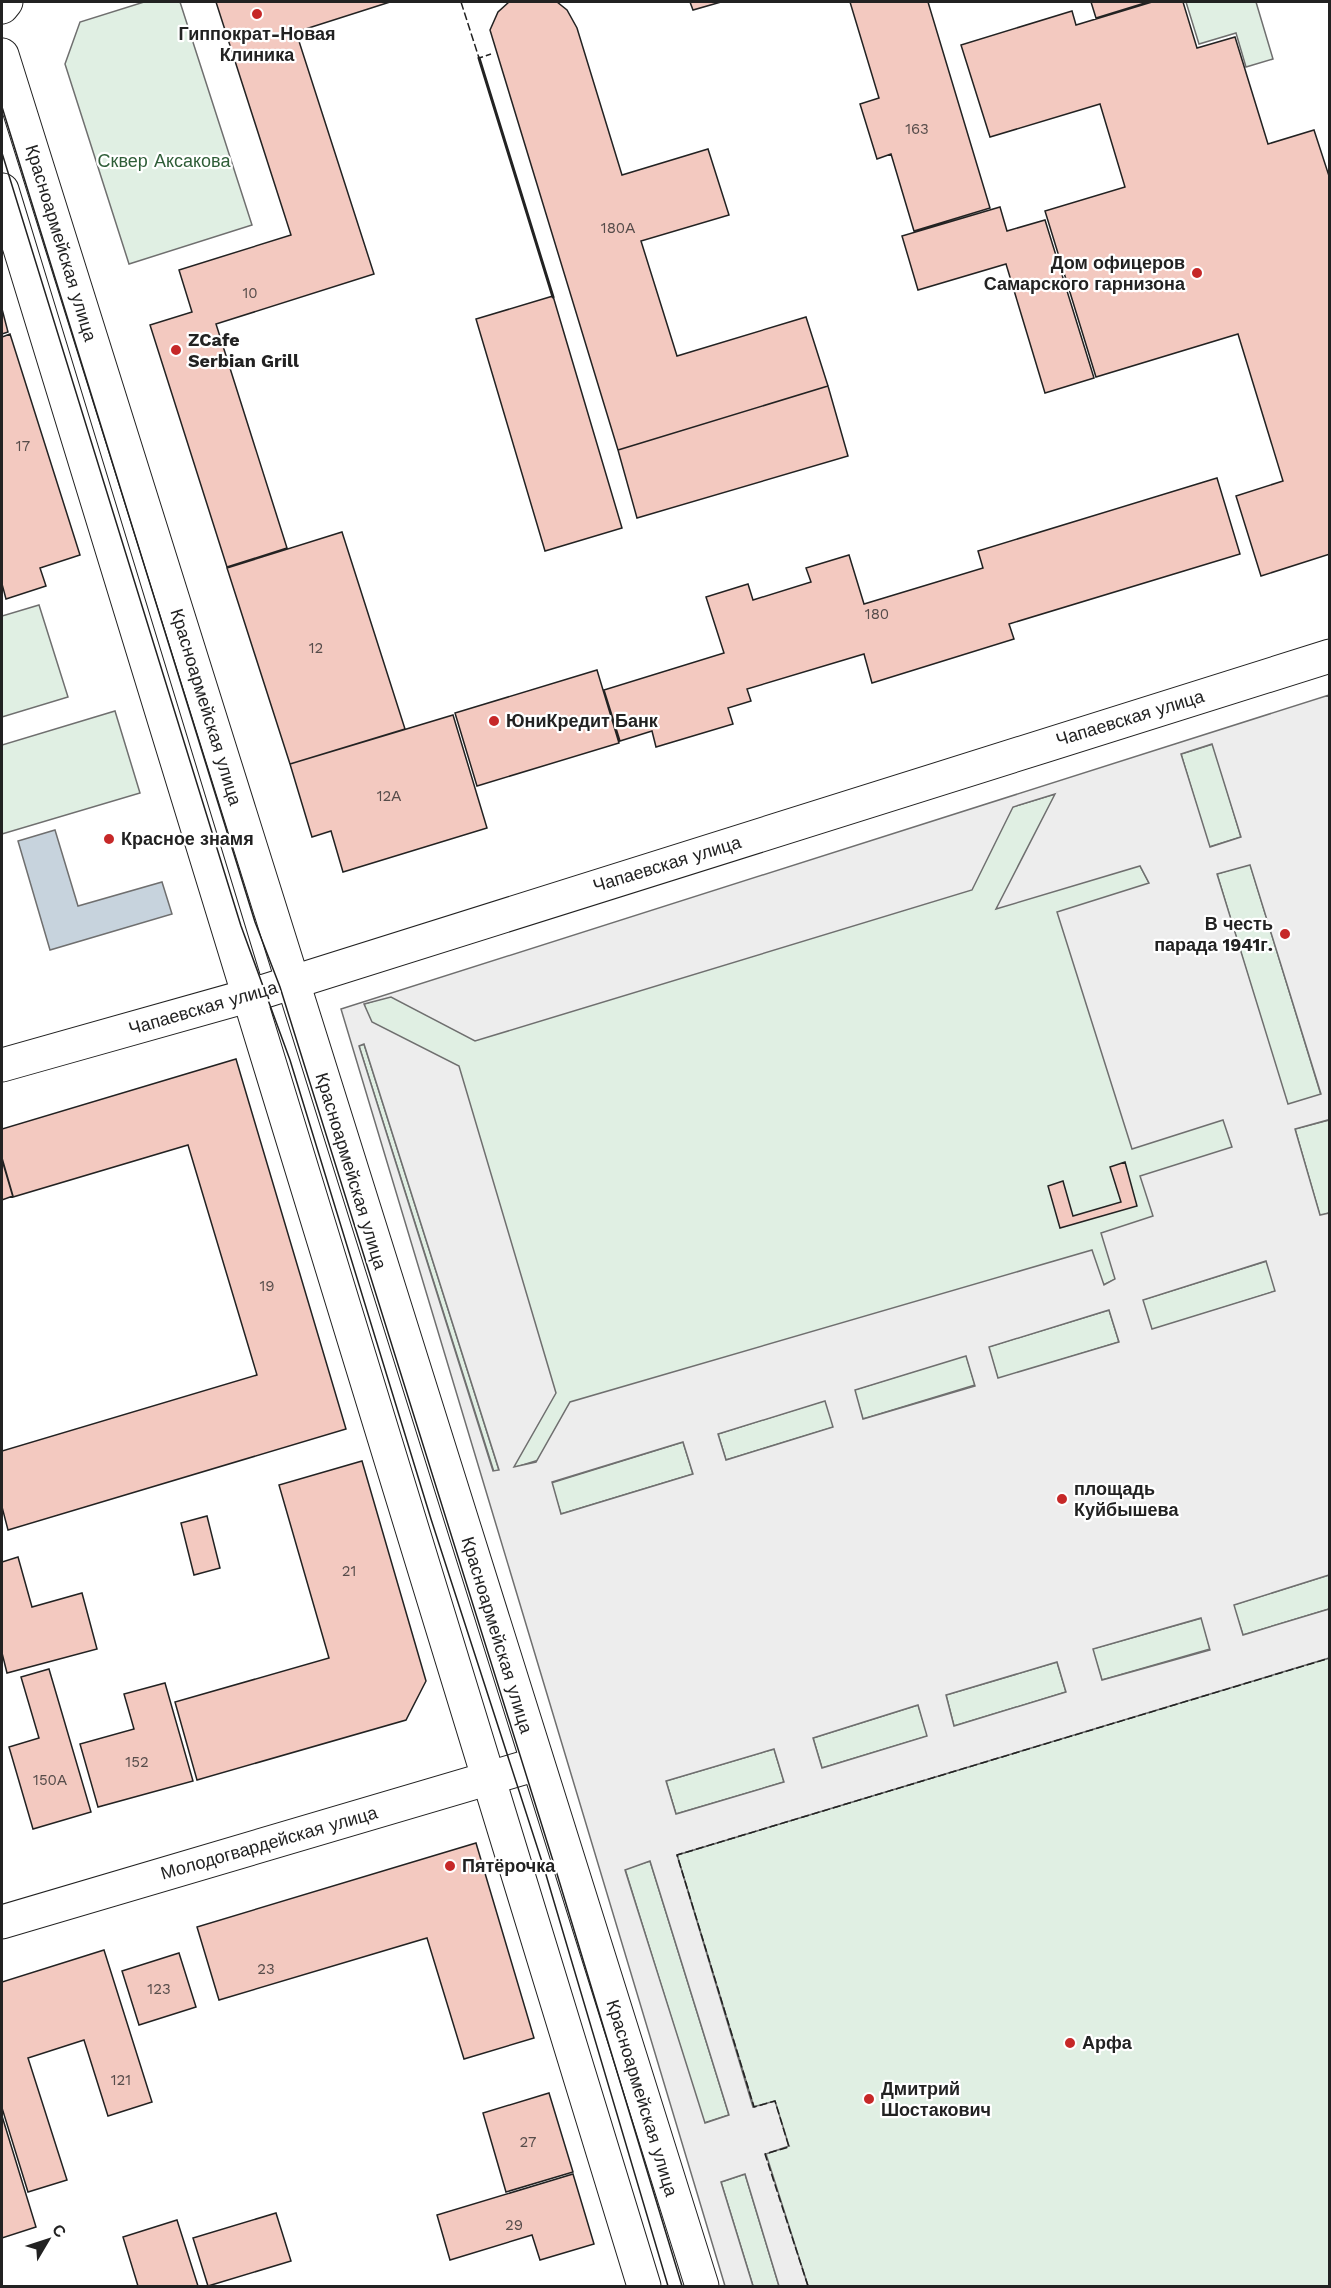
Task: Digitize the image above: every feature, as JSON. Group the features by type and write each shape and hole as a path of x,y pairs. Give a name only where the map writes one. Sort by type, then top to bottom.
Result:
{"main road":[{"path":"2,7 6,2"},
{"name":"Красноармейская улица","path":"2,55 702,2286"},
{"path":"2,190 644,2286"},
{"name":"Чапаевская улица","path":"2,1065 249,996 1329,656"},
{"name":"Молодогвардейская улица","path":"2,1922 537,1764"}],"green space":[{"name":"Сквер Аксакова","path":"144,2 180,2 252,225 129,264 65,64 80,22"},
{"path":"1186,2 1256,2 1273,59 1246,67 1236,33 1199,44"},
{"path":"39,605 68,697 2,717 2,616"},
{"path":"115,711 140,793 2,834 2,745"},
{"path":"1213,744 1241,837 1209,847 1181,754"},
{"path":"1055,794 1140,866 1149,883 1233,1148 1116,1279 1103,1285 513,1468 364,1004"},
{"path":"1250,864 1321,1095 1287,1105 1217,874"},
{"path":"364,1044 499,1470 494,1472 359,1046"},
{"path":"1329,1120 1329,1213 1320,1216 1295,1129"},
{"path":"1267,1261 1276,1291 1152,1330 1142,1300"},
{"path":"1109,1310 1119,1342 998,1379 988,1347"},
{"path":"966,1355 975,1385 863,1419 854,1390"},
{"path":"826,1400 834,1427 726,1460 718,1434"},
{"path":"683,1442 693,1474 561,1514 551,1483"},
{"path":"1329,1575 1329,1609 1243,1635 1233,1605"},
{"path":"1202,1618 1210,1649 1102,1680 1092,1649"},
{"path":"1329,1658 1329,2286 808,2286 765,2154 789,2146 754,2107 677,1855"},
{"path":"1057,1662 1066,1692 954,1726 946,1695"},
{"path":"918,1705 928,1736 822,1768 813,1738"},
{"path":"774,1749 784,1782 676,1814 666,1781"},
{"path":"650,1861 729,2115 704,2123 625,1869"},
{"path":"745,2174 779,2286 753,2286 721,2182"}],"shaded area":[{"name":"площадь Куйбышева","path":"1329,695 1329,1122 1328,1120 1295,1129 1320,1215 1329,1213 1329,1575 1234,1605 1243,1635 1329,1609 1329,1658 677,1855 753,2107 775,2101 789,2146 766,2154 808,2286 779,2286 745,2174 721,2182 753,2286 725,2286 341,1009","holes":["1212,744 1241,837 1210,847 1181,754","1055,794 996,909 1140,866 1149,883 1057,912 1132,1149 1223,1120 1232,1147 1140,1176 1153,1216 1101,1233 1115,1279 1104,1285 1092,1250 570,1402 536,1462 514,1467 556,1393 459,1066 372,1022 364,1004 391,997 475,1041 972,890 1013,807","1250,865 1321,1094 1288,1104 1217,874","364,1044 499,1470 493,1471 359,1046","1266,1261 1275,1291 1152,1329 1143,1300","1109,1310 1119,1342 998,1378 989,1347","966,1356 975,1386 863,1419 855,1390","825,1401 833,1427 726,1460 718,1434","683,1442 693,1474 561,1514 552,1482","1201,1618 1210,1650 1102,1680 1093,1649","1057,1662 1066,1692 954,1726 946,1695","918,1705 927,1736 822,1768 813,1738","774,1749 784,1782 676,1814 666,1781","650,1861 729,2115 705,2123 625,1870"]},
{"path":"55,830 78,906 162,882 172,914 50,950 18,841"}],"building":[{"path":"216,2 390,2 296,32 374,274 216,324 287,548 227,567 150,325 192,312 179,270 291,235"},
{"path":"509,2 557,2 567,10 577,28 622,175 708,149 729,215 641,241 677,356 806,317 828,386 618,450 490,30 498,12"},
{"path":"690,2 721,2 693,10"},
{"path":"850,2 928,2 990,208 914,231 891,154 877,159 860,104 879,98"},
{"path":"1091,2 1148,2 1096,18"},
{"name":"Дом офицеров Самарского гарнизона","path":"1152,2 1183,2 1197,48 1235,37 1268,144 1314,130 1330,179 1330,554 1261,576 1236,496 1283,481 1238,334 1096,377 1045,211 1125,187 1100,104 990,137 961,45 1072,11 1076,25"},
{"path":"1000,207 1007,231 1045,220 1094,378 1045,393 1006,264 918,290 902,236"},
{"path":"553,296 622,528 545,551 476,319"},
{"path":"2,309 8,332 2,334"},
{"path":"10,334 80,555 40,568 46,586 6,599 2,584 2,337"},
{"path":"828,386 848,456 637,518 618,450"},
{"path":"1217,478 1240,554 1009,624 1014,639 872,683 864,654 747,689 751,701 728,708 733,724 656,747 652,731 620,741 604,690 724,653 706,597 748,584 753,600 811,582 806,568 849,555 864,604 983,568 978,551"},
{"path":"342,532 405,729 290,764 227,568"},
{"path":"597,670 619,743 477,786 455,713"},
{"path":"453,715 487,828 343,872 331,831 312,837 290,764"},
{"path":"236,1059 346,1429 8,1530 2,1507 2,1451 257,1375 188,1145 13,1197 2,1160 2,1129"},
{"path":"2,1158 13,1196 2,1200"},
{"path":"1125,1162 1137,1206 1060,1228 1048,1186 1063,1181 1073,1216 1121,1202 1110,1167"},
{"path":"362,1461 426,1681 406,1720 197,1780 175,1702 329,1658 279,1485"},
{"path":"207,1516 220,1568 194,1575 181,1523"},
{"path":"18,1557 32,1607 82,1593 97,1649 7,1673 2,1653 2,1562"},
{"path":"49,1669 91,1812 33,1829 9,1747 39,1738 21,1677"},
{"path":"165,1683 193,1781 98,1807 80,1744 134,1729 124,1694"},
{"path":"476,1843 534,2038 464,2059 427,1938 219,2000 197,1927"},
{"path":"104,1950 152,2102 108,2116 84,2040 28,2058 67,2180 28,2192 2,2108 2,1982"},
{"path":"179,1953 196,2007 139,2025 122,1971"},
{"path":"549,2093 573,2172 506,2192 483,2113"},
{"path":"2,2116 36,2227 2,2238"},
{"path":"573,2174 594,2244 540,2260 532,2235 450,2260 437,2215"},
{"path":"276,2213 291,2261 208,2286 193,2238"},
{"path":"177,2220 198,2286 138,2286 123,2237"}],"tram line":[{"path":"2,107 255,922 280,987 554,1864 682,2286"},
{"path":"2,153 241,926 290,1060 431,1519 544,1868 668,2286"}],"fence":[{"path":"461,2 479,58 491,54"},
{"path":"808,2286 765,2154 789,2147 775,2101 754,2107 677,1855 1330,1658"}],"wall":[{"path":"479,58 553,297"}],"place":[{"name":"Гиппократ-Новая Клиника","path":"257,14"},
{"name":"Дом офицеров Самарского гарнизона","path":"1197,273"},
{"name":"ZCafe Serbian Grill","path":"176,350"},
{"name":"ЮниКредит Банк","path":"494,721"},
{"name":"Красное знамя","path":"109,839"},
{"name":"В честь парада 1941г.","path":"1285,934"},
{"name":"площадь Куйбышева","path":"1062,1499"},
{"name":"Пятёрочка","path":"450,1866"},
{"name":"Арфа","path":"1070,2043"},
{"name":"Дмитрий Шостакович","path":"869,2099"}]}
